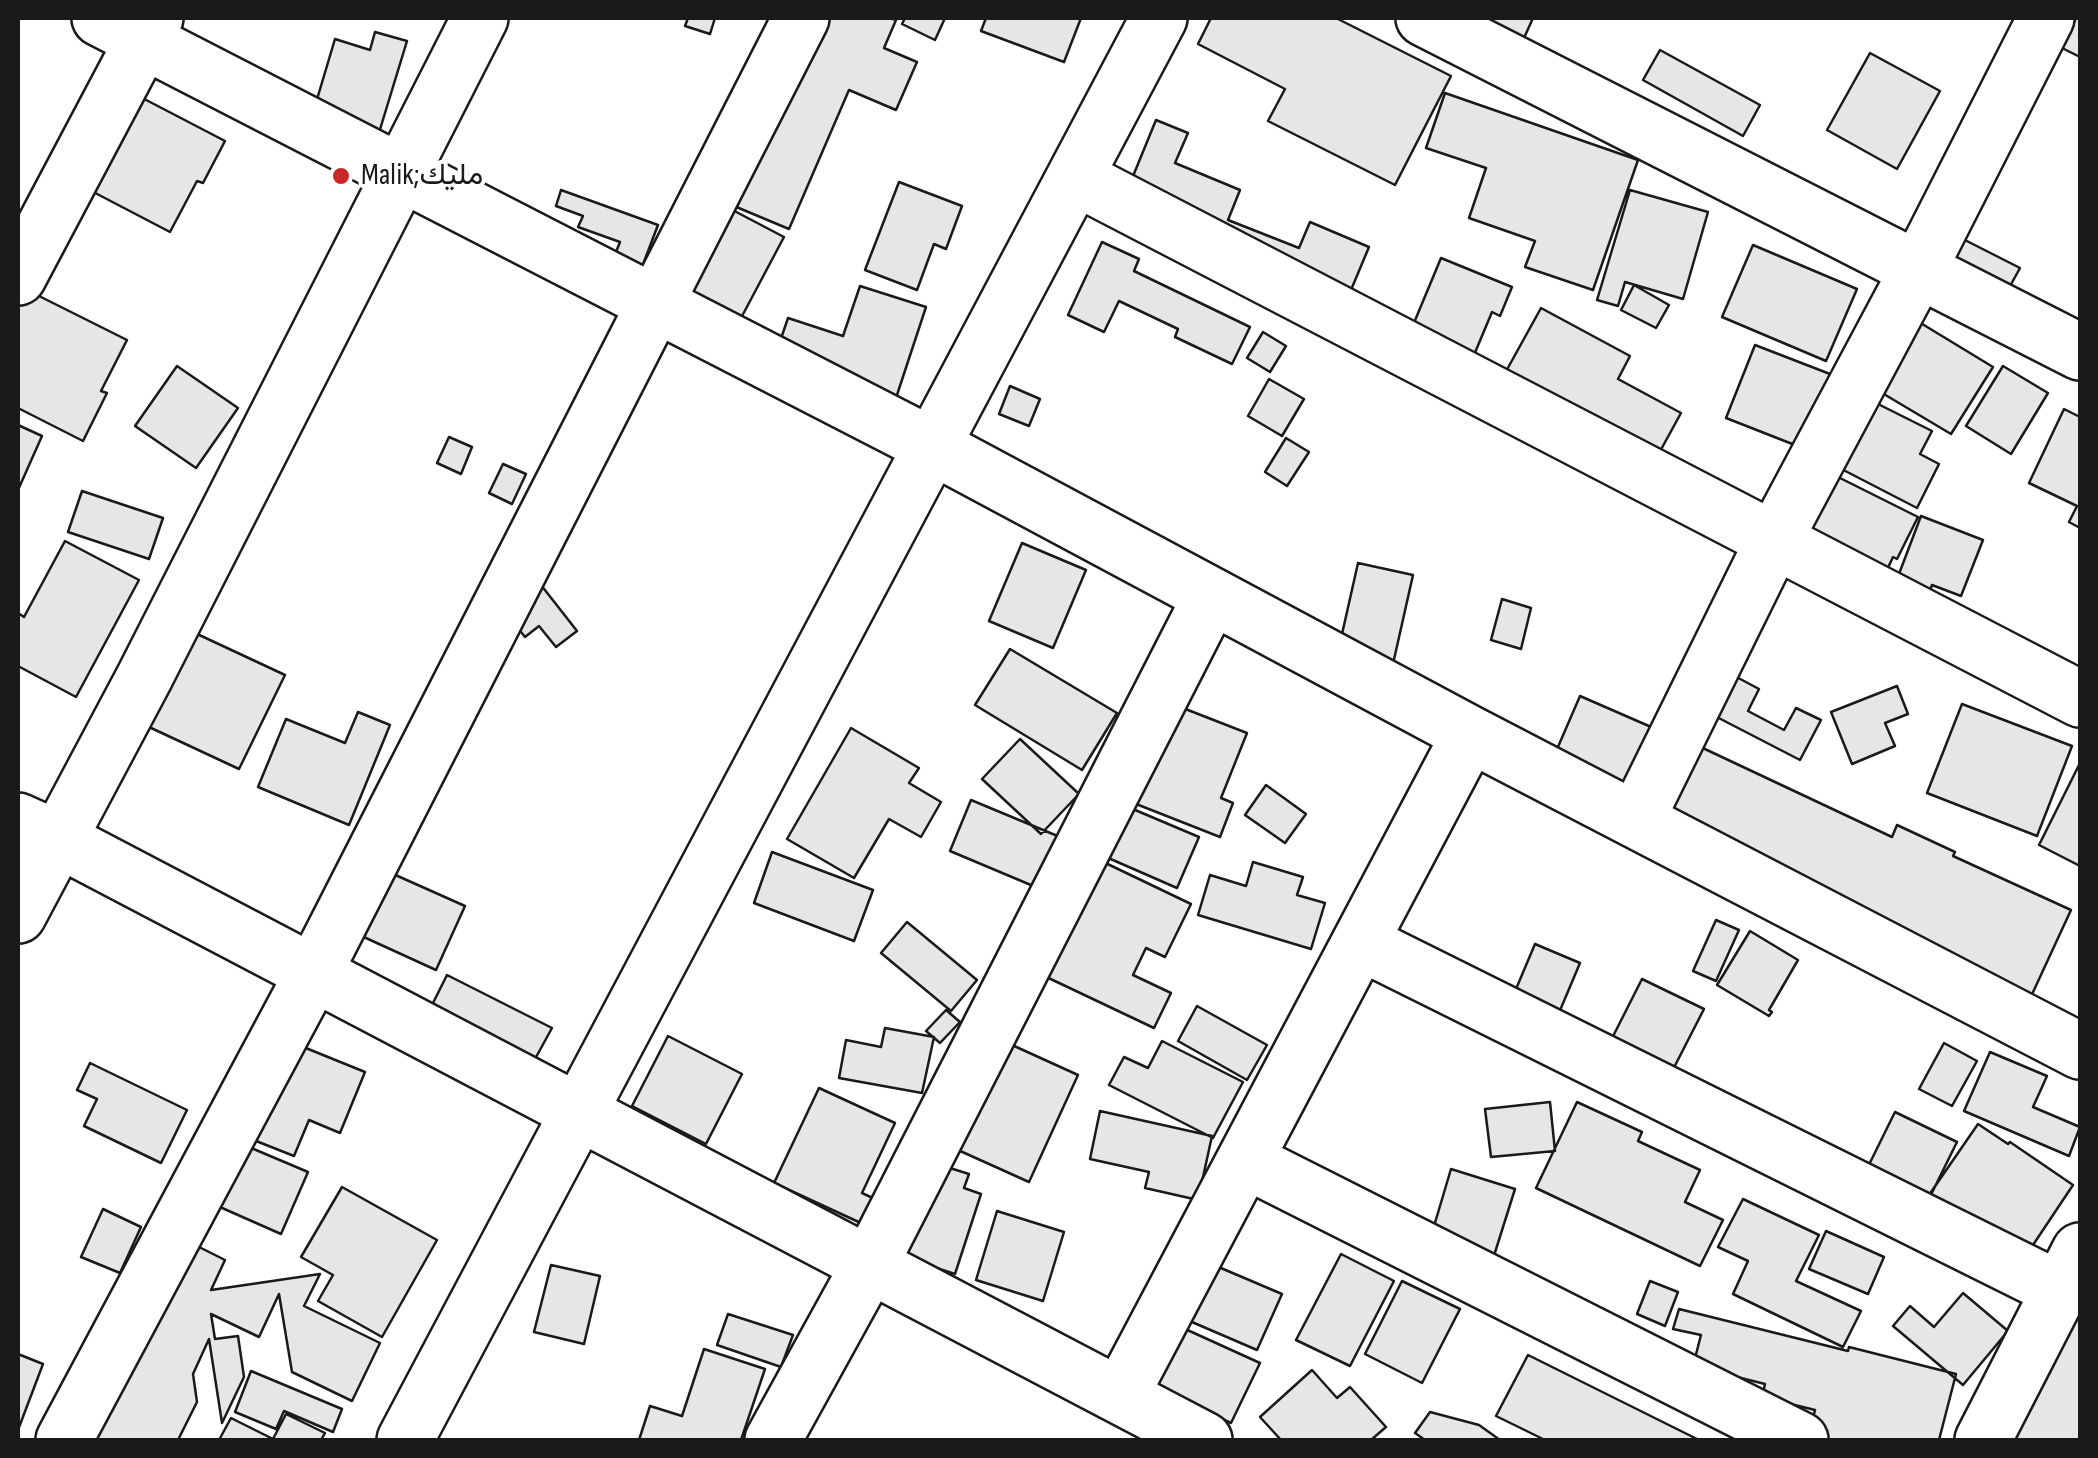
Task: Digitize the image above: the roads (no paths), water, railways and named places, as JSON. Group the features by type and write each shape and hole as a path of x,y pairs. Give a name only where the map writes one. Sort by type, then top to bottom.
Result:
{"street":[{"path":"18,915 38,830 153,660 480,18"},
{"path":"64,1440 314,972 801,18"},
{"path":"404,1440 1159,18"},
{"path":"1424,18 2080,352"},
{"path":"1636,820 1774,540 2046,18"},
{"path":"18,276 133,25 401,173 932,446 1470,734 2080,1051"},
{"path":"1075,177 2080,699"},
{"path":"773,1440 870,1264 1211,597"},
{"path":"1120,1396 1470,734"},
{"path":"38,830 1204,1440"},
{"path":"1360,942 2070,1270 1983,1440"},
{"path":"1245,1160 1800,1440"}],"place":[{"name":"Malik;مليك","path":"341,176"}]}
